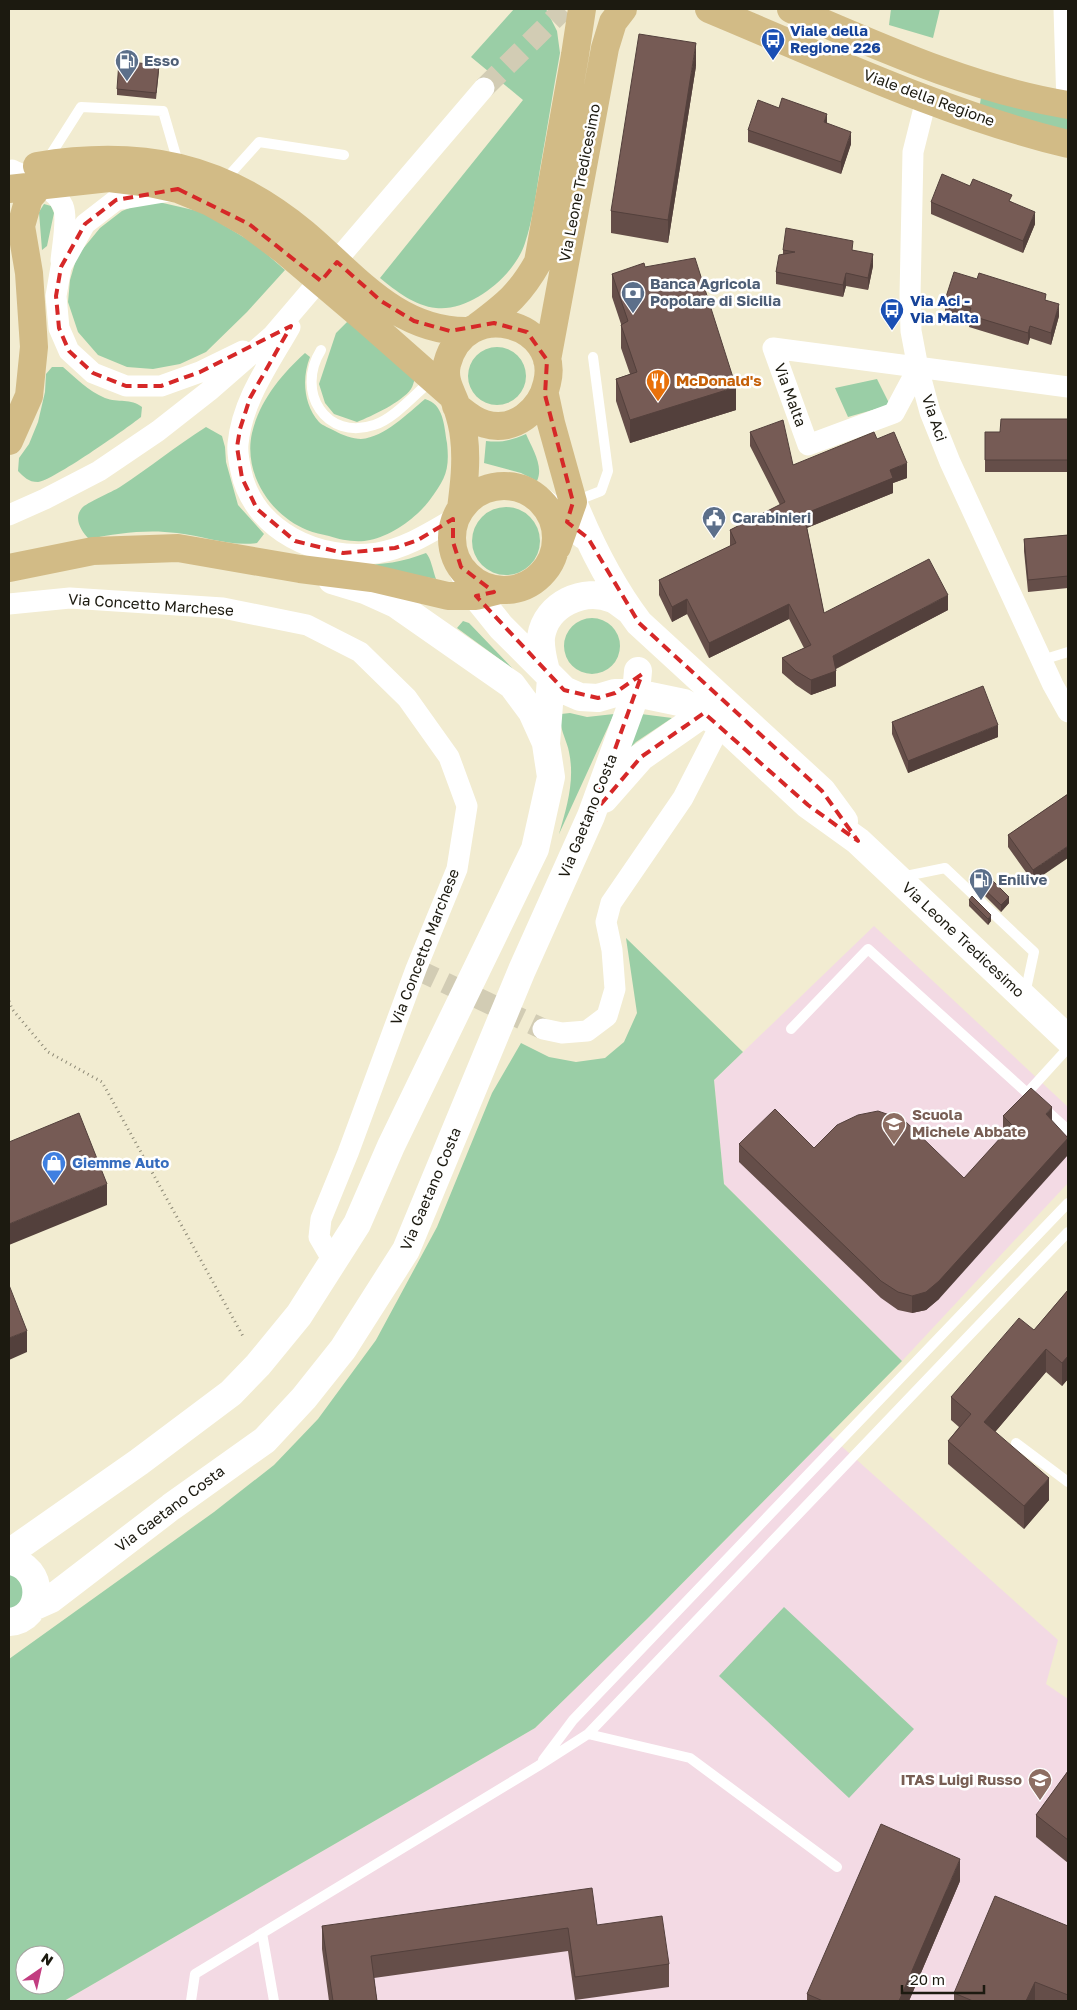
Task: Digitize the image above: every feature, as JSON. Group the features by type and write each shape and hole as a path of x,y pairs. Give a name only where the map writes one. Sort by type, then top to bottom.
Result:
{"main road":[{"name":"Via Leone Tredicesimo","path":"473,329 510,302 526,284 538,262 582,9"},
{"name":"Via Leone Tredicesimo","path":"547,360 605,48 614,22 623,9"},
{"name":"Viale della Regione","path":"709,9 926,100 1031,135 1068,144"},
{"name":"Viale della Regione","path":"791,9 912,60 962,78 1035,99 1067,105"},
{"path":"10,176 48,171 103,158 132,160 178,178 210,202 249,224 294,242"},
{"path":"9,441 29,396 34,347 26,258 21,226 24,210 29,198 48,171"},
{"path":"178,178 223,182 260,202 294,242 373,310 470,418 486,425 504,425 521,420 535,409 545,395 549,378 547,360 539,345 527,332 512,325 494,323 473,329 450,331 373,310"},
{"path":"9,232 26,258"},
{"path":"461,567 455,555 452,542 453,530 459,513 466,462 464,435 446,393 446,366 450,352 458,340 473,329"},
{"path":"545,395 565,515"},
{"path":"459,513 474,496 490,488 508,486 526,490 565,515"},
{"path":"9,568 93,551 178,548 300,569 372,578 448,596 488,593 516,589 531,583 543,573 552,560 556,544 556,529 551,514 565,515"}],"street":[{"path":"1064,9 1067,105"},
{"path":"9,515 99,471 158,430 202,396 272,336 484,88"},
{"name":"Via Aci","path":"926,100 913,152 910,296 911,331 918,368 930,412 950,462 1068,712"},
{"path":"48,171 57,198 63,208 61,266 56,296 59,328 69,351 93,373 126,386 160,386 200,372 272,336"},
{"path":"61,266 85,224 116,200 178,178"},
{"path":"307,297 250,398 240,429 237,447 242,478 257,508 280,532 295,541 343,553 376,553 395,548 418,540 459,513"},
{"name":"Via Malta","path":"918,368 894,413 808,445 773,348 1068,387"},
{"path":"565,515 634,617 643,639 643,655 630,686"},
{"path":"461,567 488,593 501,627 564,690 580,697 598,698 630,686 684,703 712,719 808,805 858,841"},
{"path":"300,569 365,590 396,604 504,680 512,686 532,712 546,744"},
{"path":"9,1553 231,1393 258,1365 299,1315 357,1224 391,1146 535,849 551,776 546,744 548,674 541,653 542,635 549,618 561,605 578,597 596,595 614,600 822,791 858,841"},
{"name":"Via Concetto Marchese","path":"9,604 70,598 223,608 308,625 360,652 407,698 450,757 467,806 457,869 416,970 348,1153 320,1219 319,1237 333,1261"},
{"name":"Via Gaetano Costa","path":"16,1620 51,1599 171,1507 264,1440 304,1398 343,1349 406,1250 522,970 591,816 630,686"},
{"path":"591,816 641,757 712,719"},
{"path":"543,1029 562,1033 588,1031 607,1016 615,989 612,950 606,922 610,903 683,798 712,719"},
{"name":"Via Leone Tredicesimo","path":"858,841 1068,1039"},
{"path":"9,1562 24,1567 36,1582 37,1592 16,1620"}],"lane":[{"path":"48,171 81,107 163,111 178,178"},
{"path":"223,182 259,142 344,155"},
{"path":"321,350 312,369 310,381 314,400 323,413 335,423 350,428 376,425 446,393"},
{"path":"565,515 601,491 608,471 593,356"},
{"path":"1042,660 1068,652"},
{"path":"898,878 945,868 1021,939 1034,952 1024,997"},
{"path":"791,1029 868,949 1068,1130"},
{"path":"1027,1093 1068,1048"},
{"path":"538,1766 573,1720 1068,1203"},
{"path":"191,2001 194,1974 588,1734 1068,1232"},
{"path":"1016,1443 1068,1482"},
{"path":"588,1734 690,1758 838,1867"},
{"path":"262,1933 274,2001"}],"path":[{"path":"9,1001 12,1009 48,1052 102,1082 258,1365"}],"highlighted area":[{"path":"178,189 249,224 321,281 337,262 381,301 414,321 450,331 494,323 527,332 547,360 545,395 573,502 567,522 588,538 639,623 822,791 858,841 808,805 704,713 641,757 591,816 642,674 615,693 598,698 564,690 476,596 494,592 461,567 453,542 453,519 418,540 395,548 343,553 295,541 257,509 242,478 237,447 240,429 250,398 291,326 200,372 161,386 126,386 93,373 69,351 59,328 56,296 61,267 85,224 116,200"}],"shaded area":[{"name":"Scuola Michele Abbate","path":"874,926 1068,1107 1068,1183 902,1361 724,1184 714,1080"},
{"path":"829,1435 1058,1640 1046,1684 1068,1699 1068,2001 64,2001 535,1728 648,1618"}],"green space":[{"path":"514,9 546,9 557,31 560,53 528,234 520,255 512,267 490,289 477,298 463,304 449,308 428,307 406,297 380,278 523,100 471,57"},
{"path":"891,9 940,9 933,38 889,25"},
{"path":"983,84 1068,105 1068,144 978,117"},
{"path":"150,200 202,212 255,244 285,270 247,312 206,352 180,364 153,369 127,367 98,355 78,332 68,302 70,280 77,256 100,228 122,211"},
{"path":"44,204 51,206 54,213 47,246 42,250 39,212"},
{"path":"349,320 415,378 411,389 401,399 357,422 334,414 325,403 319,384 336,333"},
{"path":"497,347 508,349 521,360 526,376 524,387 513,400 497,405 486,403 473,392 468,376 470,365 481,352"},
{"path":"305,353 310,357 305,382 310,407 319,422 341,434 361,439 379,434 396,424 425,399 440,411 444,423 448,453 447,468 443,480 429,501 417,514 386,535 365,541 354,541 312,532 294,523 282,514 262,491 252,463 250,448 252,433 260,410 272,389"},
{"path":"52,367 63,367 88,388 105,398 138,404 142,407 141,417 73,464 46,479 35,482 26,479 18,471 19,458 29,444 38,422 45,392 46,374"},
{"path":"877,379 890,405 848,417 835,388"},
{"path":"206,427 222,436 226,462 238,505 264,534 257,543 237,544 187,534 155,531 122,533 89,539 83,532 78,520 79,512 82,508 120,487"},
{"path":"526,434 538,463 539,475 537,481 521,473 484,463 486,441 497,442"},
{"path":"506,507 519,510 530,517 537,528 540,541 537,554 530,565 519,572 506,575 493,572 482,565 475,554 472,541 475,528 482,517 493,510"},
{"path":"426,553 431,561 436,579 357,565 392,562"},
{"path":"586,618 598,618 612,626 620,640 618,657 612,666 598,674 586,674 576,669 569,662 564,652 564,640 569,630 576,623"},
{"path":"463,621 469,623 513,669 457,628"},
{"path":"570,713 587,717 614,714 559,834 571,783 571,762 560,719 561,714"},
{"path":"641,714 672,718 636,742 622,756"},
{"path":"626,938 743,1052 714,1080 724,1184 902,1361 648,1618 535,1728 64,2001 9,2001 9,1659 214,1512 274,1465 318,1419 376,1340 437,1227 492,1093 521,1043 549,1057 576,1062 605,1058 624,1042 637,1013"},
{"path":"9,1570 29,1592 9,1615"},
{"path":"784,1607 914,1729 849,1798 719,1676"}],"building":[{"path":"639,34 696,43 668,220 611,211"},
{"path":"119,61 159,65 156,93 117,89"},
{"path":"782,98 827,114 824,122 851,132 841,162 748,130 758,100 779,108"},
{"path":"942,174 970,186 973,179 1012,195 1009,201 1035,212 1023,241 931,202"},
{"path":"786,228 853,241 852,250 873,254 868,278 846,273 843,285 776,272 779,255 795,252 783,250"},
{"path":"695,258 736,387 630,420 616,379 637,372 621,325 628,321 612,274 644,263 645,267"},
{"path":"954,272 977,279 979,273 1046,294 1045,300 1059,304 1051,333 1030,326 1028,333 969,315 971,308 945,300"},
{"path":"1001,419 1068,419 1068,460 985,460 985,432 1000,432"},
{"path":"783,420 793,465 874,432 877,439 894,432 907,463 890,470 893,478 804,514 824,613 929,559 948,595 833,656 836,671 811,680 796,671 782,658 811,645 789,604 709,643 687,599 672,607 659,580 736,543 730,530 785,502 750,432"},
{"path":"1068,535 1068,576 1028,580 1024,539"},
{"path":"983,686 998,725 908,761 892,722"},
{"path":"1068,794 1068,846 1033,870 1008,835"},
{"path":"989,877 1009,897 1001,905 981,886"},
{"path":"972,896 991,915 988,919 969,900"},
{"path":"1031,1088 1052,1107 1046,1114 1068,1138 939,1281 926,1292 912,1296 898,1292 881,1281 739,1144 775,1109 814,1148 837,1125 858,1115 878,1111 904,1120 964,1178 1012,1125 1003,1116"},
{"name":"Giemme Auto","path":"79,1113 107,1184 9,1224 9,1142"},
{"path":"9,1285 27,1331 9,1338"},
{"path":"1068,1290 1068,1356 1062,1363 1046,1349 984,1422 1049,1478 1024,1506 948,1441 971,1414 951,1397 1019,1318 1034,1330"},
{"path":"1068,1771 1068,1840 1036,1815"},
{"path":"881,1824 960,1859 899,2001 823,2001 807,1994"},
{"path":"592,1888 597,1925 662,1916 669,1964 575,1977 568,1928 371,1956 377,2001 333,2001 322,1926"},
{"path":"995,1896 1068,1926 1068,1995 1035,1982 1026,2001 973,2001 954,1993"}],"tunnel":[{"path":"484,88 564,9"},
{"path":"416,969 543,1029"}],"place":[{"name":"Viale della Regione 226","path":"773,61"},
{"name":"Esso","path":"127,82"},
{"name":"Banca Agricola Popolare di Sicilia","path":"633,314"},
{"name":"Via Aci - Via Malta","path":"892,331"},
{"name":"McDonald's","path":"658,402"},
{"name":"Carabinieri","path":"714,539"},
{"name":"Enilive","path":"981,901"},
{"name":"Scuola Michele Abbate","path":"894,1145"},
{"name":"Giemme Auto","path":"54,1184"},
{"name":"ITAS Luigi Russo","path":"1040,1801"}]}
